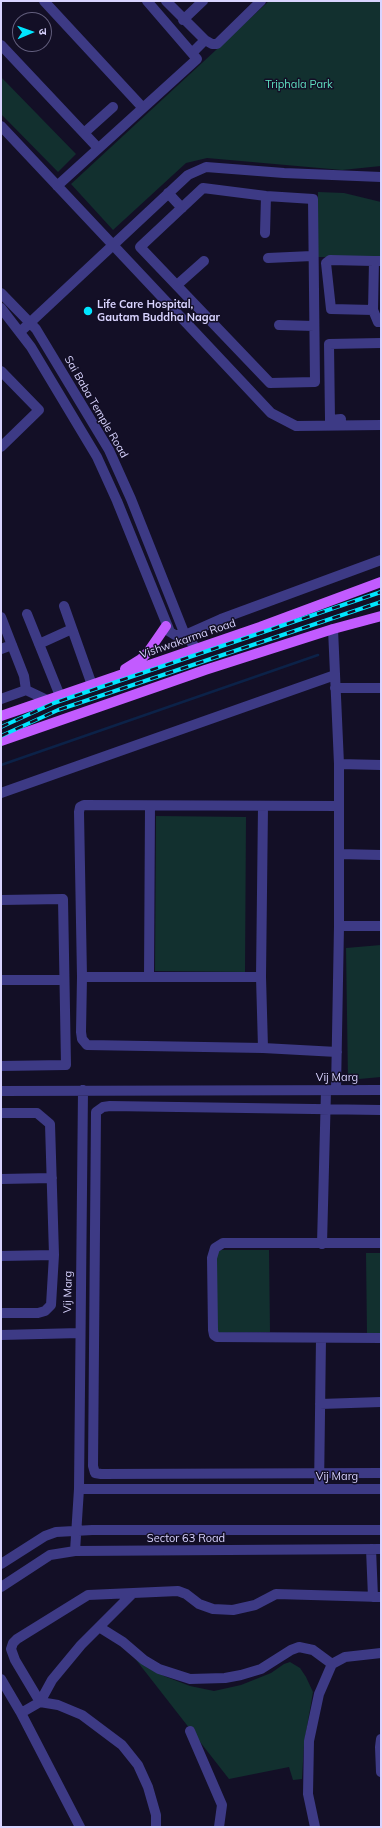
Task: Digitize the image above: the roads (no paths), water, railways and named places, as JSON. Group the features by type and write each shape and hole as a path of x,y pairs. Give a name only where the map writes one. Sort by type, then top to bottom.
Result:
{"main road":[{"name":"Vishwakarma Road","path":"1,716 267,624 381,582"},
{"path":"1,741 205,670 333,629 381,616"},
{"path":"106,680 141,659 156,642 166,626"}],"street":[{"path":"44,1 143,108"},
{"path":"57,186 197,59 147,1"},
{"path":"166,1 205,40 212,44 217,44 261,1"},
{"path":"184,20 203,1"},
{"path":"192,53 205,40"},
{"path":"1,45 98,148"},
{"path":"84,133 113,107"},
{"path":"1,126 271,413 296,426 381,425"},
{"path":"20,332 188,175 206,167 284,173 381,177"},
{"path":"203,188 266,196 313,199 312,256 315,382 270,383 140,246 182,208 203,188"},
{"path":"168,193 182,208"},
{"path":"265,233 266,196"},
{"path":"268,258 312,256"},
{"path":"373,310 331,309 326,263 330,260 377,261 373,310 378,322 381,322"},
{"path":"177,285 204,261"},
{"name":"Sai Baba Temple Road","path":"1,293 36,330 109,450 131,499 185,635 196,648"},
{"path":"1,308 31,347 97,457 162,611 166,626"},
{"path":"279,325 314,326"},
{"path":"381,343 329,344 330,420 381,419"},
{"path":"1,371 39,410 1,447"},
{"path":"185,635 221,619 381,560"},
{"path":"64,606 92,685"},
{"path":"27,614 60,696"},
{"path":"1,617 24,676 26,690"},
{"name":"Sai Baba Temple Road","path":"166,626 170,632 175,635 185,635"},
{"path":"39,644 72,629"},
{"path":"322,1244 324,1110 331,1090 337,1052 339,764 333,629"},
{"path":"1,648 12,645"},
{"path":"1,793 335,675"},
{"path":"335,688 381,688"},
{"path":"1,699 26,690 47,700"},
{"path":"339,764 381,765"},
{"path":"337,1052 263,1048 87,1045 82,1039 81,1032 82,977 80,807 84,805 338,806"},
{"path":"150,806 150,976"},
{"path":"263,806 261,977 263,1048"},
{"path":"339,854 381,855"},
{"path":"1,900 63,899 66,1065 1,1066"},
{"path":"339,926 381,926"},
{"path":"82,977 261,977"},
{"path":"1,980 64,980"},
{"path":"1,1091 83,1090"},
{"name":"Vij Marg","path":"381,1090 83,1090 79,1489 381,1489"},
{"path":"381,1110 110,1106 103,1107 96,1112 92,1466 95,1473 381,1473"},
{"path":"1,1113 37,1113 50,1124 54,1255 51,1305 45,1311 38,1313 1,1313"},
{"path":"1,1178 52,1178"},
{"path":"381,1243 224,1243 215,1248 212,1258 213,1330 214,1335 217,1337 381,1338"},
{"path":"1,1256 54,1255"},
{"path":"1,1335 80,1333"},
{"path":"319,1489 321,1338"},
{"path":"320,1404 381,1402"},
{"path":"75,1552 79,1489"},
{"name":"Sector 63 Road","path":"1,1564 45,1536 56,1532 76,1530 381,1530"},
{"path":"40,1702 11,1650 13,1643 17,1639 88,1595 178,1591 186,1594 199,1604 213,1609 233,1610 255,1604 276,1594 377,1597 376,1549"},
{"name":"Sector 63 Road","path":"1,1587 50,1555 75,1552 376,1549"},
{"path":"21,1712 40,1702 52,1680 99,1627 132,1594"},
{"path":"99,1627 117,1638 144,1660 154,1666 190,1679 240,1676 261,1669 291,1650 299,1647 313,1650 332,1664"},
{"path":"315,1827 308,1794 309,1741 319,1694 332,1664 345,1657 381,1653"},
{"path":"1,1679 21,1712 80,1827"},
{"path":"40,1702 58,1705 82,1715 122,1745 138,1765 148,1787 156,1815 156,1827"},
{"path":"190,1731 222,1805 219,1827"},
{"path":"381,1738 381,1772"}],"waterway":[{"path":"1,765 318,655"}],"railway":[{"path":"1,727 54,703 381,592"},
{"path":"1,736 58,710 381,602"}],"place":[{"name":"Life Care Hospital, Gautam Buddha Nagar","path":"88,311"}],"park label":[{"name":"Triphala Park","path":"299,85"}]}
